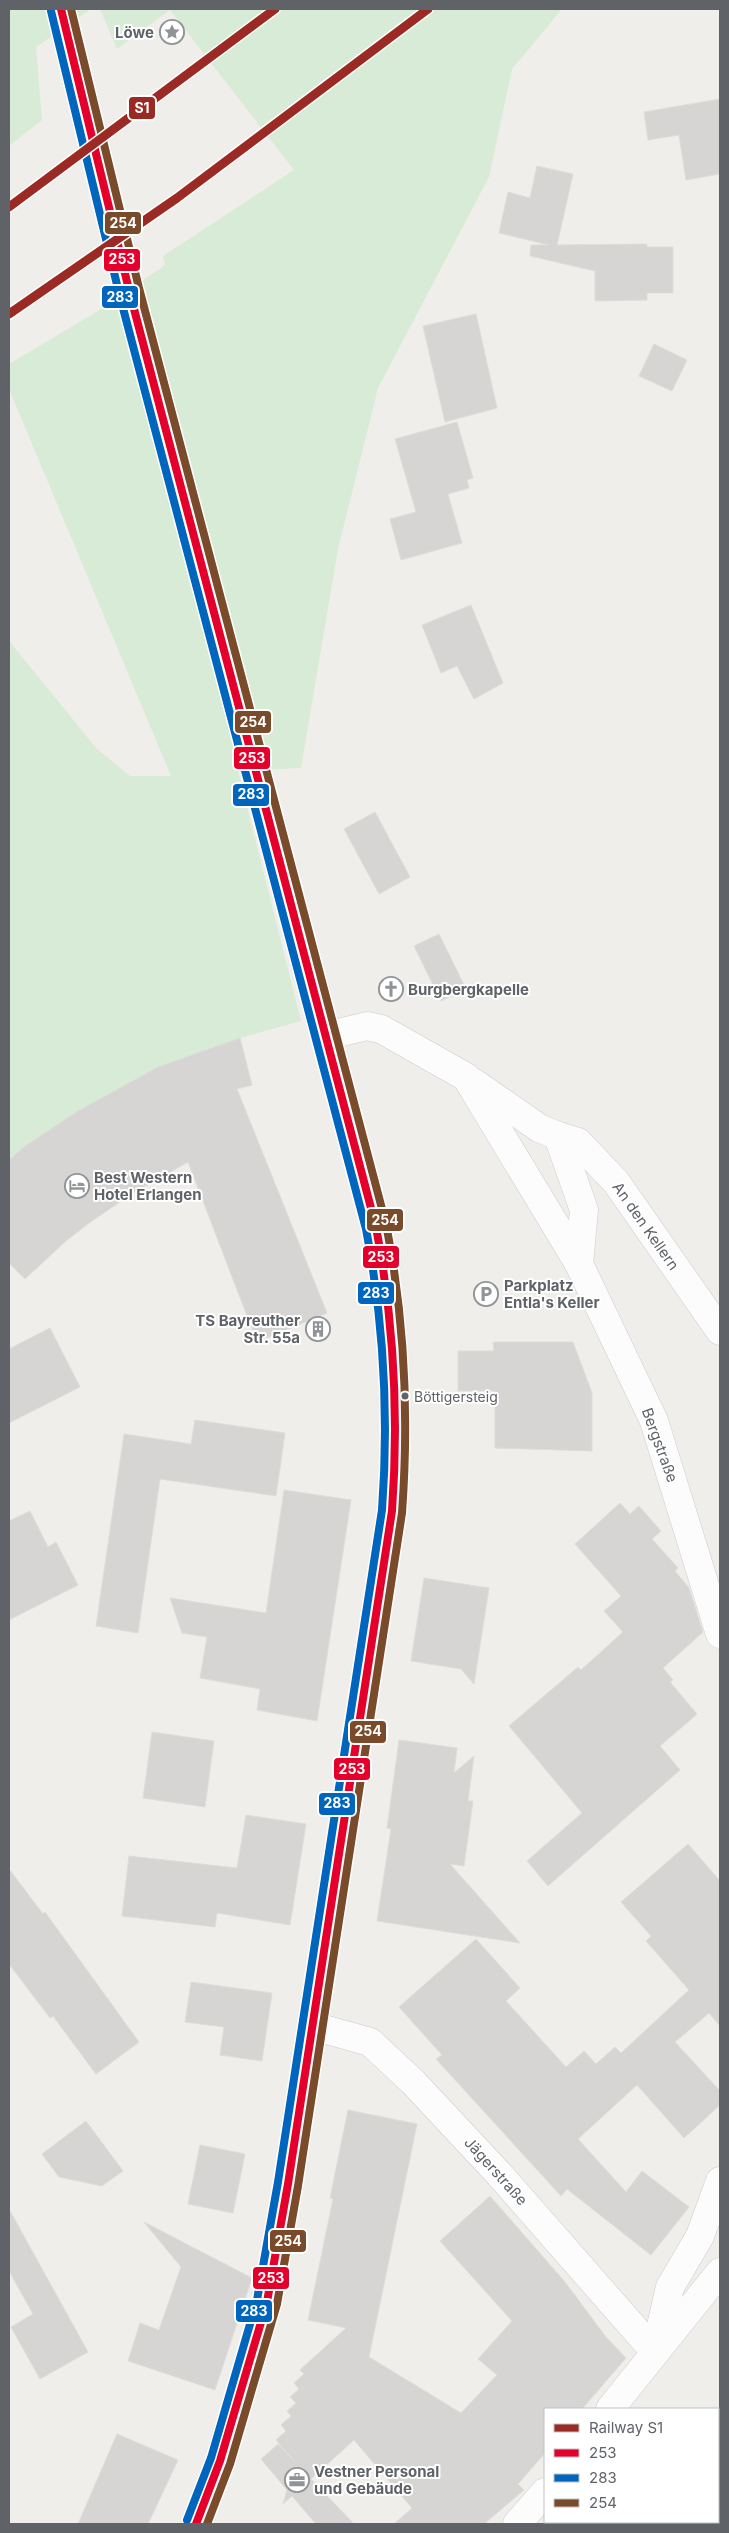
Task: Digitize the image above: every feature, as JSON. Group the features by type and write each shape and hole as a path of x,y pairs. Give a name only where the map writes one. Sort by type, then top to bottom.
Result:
{"street":[{"path":"63,18 128,290 326,1036 384,1264 392,1327 396,1469 391,1520 313,2026 267,2302 220,2461 196,2524"},
{"path":"326,1036 367,1026 381,1029 466,1077 539,1128 558,1136 584,1210 579,1264"},
{"path":"466,1077 579,1264"},
{"name":"An den Kellern","path":"558,1136 578,1142 616,1182 720,1331"},
{"name":"Bergstraße","path":"579,1264 654,1421 720,1634"},
{"name":"Jägerstraße","path":"313,2026 370,2042 413,2082 499,2174 655,2352"},
{"path":"655,2352 670,2288 700,2236 720,2181"},
{"path":"611,2408 720,2272"},
{"path":"217,2524 220,2461"},
{"path":"517,2524 544,2493"}],"green space":[{"path":"9,9 91,9 36,47 42,120 9,146"},
{"path":"100,9 562,9 512,69 489,177 378,388 338,549 301,768 238,771 301,1021 240,1038 158,1067 78,1111 25,1146 9,1160 9,641 97,749 130,776 171,776 9,389 9,364 103,308 165,265 163,256 294,170 170,10 117,49"}],"building":[{"path":"720,99 720,174 686,180 679,135 648,140 644,112"},
{"path":"537,166 573,174 557,245 647,244 647,247 673,247 673,293 647,293 647,300 595,301 595,271 530,256 531,245 549,245 499,233 508,192 530,198"},
{"path":"476,314 497,408 445,422 423,326"},
{"path":"654,344 687,360 672,391 639,376"},
{"path":"457,422 473,478 467,480 469,488 448,494 462,543 401,560 390,519 416,512 395,439"},
{"path":"471,605 503,683 474,699 457,666 441,673 422,625"},
{"path":"375,812 410,877 379,894 344,829"},
{"path":"439,934 466,989 441,1001 414,946"},
{"name":"Best Western Hotel Erlangen","path":"240,1038 252,1085 237,1089 327,1313 257,1342 188,1162 130,1195 92,1221 67,1240 25,1279 9,1263 9,1160 25,1146 78,1111 158,1067"},
{"path":"50,1328 80,1387 9,1423 9,1349"},
{"path":"493,1342 573,1342 592,1393 592,1451 495,1448 495,1391 458,1391 458,1351 494,1351"},
{"path":"195,1420 285,1433 276,1496 160,1479 138,1633 96,1626 124,1434 191,1444"},
{"path":"284,1490 351,1500 317,1721 257,1710 260,1689 200,1678 207,1637 182,1633 170,1598 266,1613"},
{"path":"620,1503 630,1514 639,1506 661,1531 652,1539 678,1568 675,1571 689,1588 703,1632 663,1668 673,1680 670,1682 697,1714 660,1746 680,1770 548,1886 527,1861 582,1813 509,1726 578,1667 581,1670 623,1632 604,1611 621,1596 575,1544"},
{"path":"30,1511 48,1547 56,1542 78,1585 9,1620 9,1521"},
{"path":"424,1578 489,1588 474,1684 461,1669 411,1661"},
{"path":"152,1732 214,1741 205,1807 143,1798"},
{"path":"399,1740 457,1748 454,1773 474,1756 468,1801 473,1801 464,1866 450,1864 520,1943 377,1921 391,1829 387,1828"},
{"path":"246,1815 306,1824 290,1925 217,1913 215,1927 122,1916 129,1856 237,1868"},
{"path":"688,1844 720,1881 720,2026 709,2013 675,2042 720,2091 720,2105 684,2138 637,2085 578,2139 626,2192 642,2171 689,2207 651,2255 567,2189 561,2196 436,2059 442,2055 399,2007 476,1939 520,1988 506,2001 566,2067 584,2051 596,2064 615,2047 621,2053 689,1990 646,1941 651,1936 621,1902"},
{"path":"9,1869 43,1914 45,1912 139,2042 96,2074 53,2016 50,2018 9,1964"},
{"path":"191,1982 272,1993 262,2061 220,2055 224,2027 185,2022"},
{"path":"348,2110 417,2124 369,2357 461,2413 497,2375 478,2359 512,2321 440,2241 490,2196 565,2282 606,2337 626,2358 583,2408 544,2408 544,2454 518,2484 524,2490 484,2524 394,2524 412,2508 354,2440 311,2479 354,2524 316,2524 292,2496 283,2504 287,2490 261,2459 278,2444 295,2462 276,2440 286,2431 281,2425 291,2416 287,2411 296,2403 290,2397 299,2389 294,2383 304,2374 300,2370 346,2328 308,2320 333,2199 330,2198"},
{"path":"86,2121 123,2171 102,2186 59,2177 42,2154"},
{"path":"200,2145 245,2154 233,2213 188,2204"},
{"path":"9,2209 88,2352 40,2379 11,2327 33,2314 9,2271"},
{"path":"144,2222 252,2278 215,2390 128,2361 140,2323 159,2330 181,2267"},
{"path":"117,2434 178,2460 148,2524 78,2524"}],"rail line":[{"name":"S1","path":"9,207 275,9"},
{"name":"S1","path":"9,314 177,198 428,9"}],"transit line":[{"name":"253","path":"61,9 129,290 376,1227 391,1333 395,1404 392,1511 288,2184 267,2302 220,2461 196,2524"},
{"name":"254","path":"71,9 139,288 386,1224 397,1296 404,1368 405,1440 402,1513 298,2186 277,2304 230,2464 207,2524"},
{"name":"283","path":"51,11 119,293 366,1229 381,1334 385,1404 382,1510 278,2182 257,2300 211,2458 187,2520"}],"place":[{"name":"Löwe","path":"172,32"},
{"name":"Burgbergkapelle","path":"391,989"},
{"name":"Best Western Hotel Erlangen","path":"77,1186"},
{"name":"Parkplatz Entla's Keller","path":"486,1294"},
{"name":"TS Bayreuther Str. 55a","path":"318,1329"},
{"name":"Böttigersteig","path":"405,1396"},
{"name":"Vestner Personal und Gebäude","path":"297,2480"}]}
